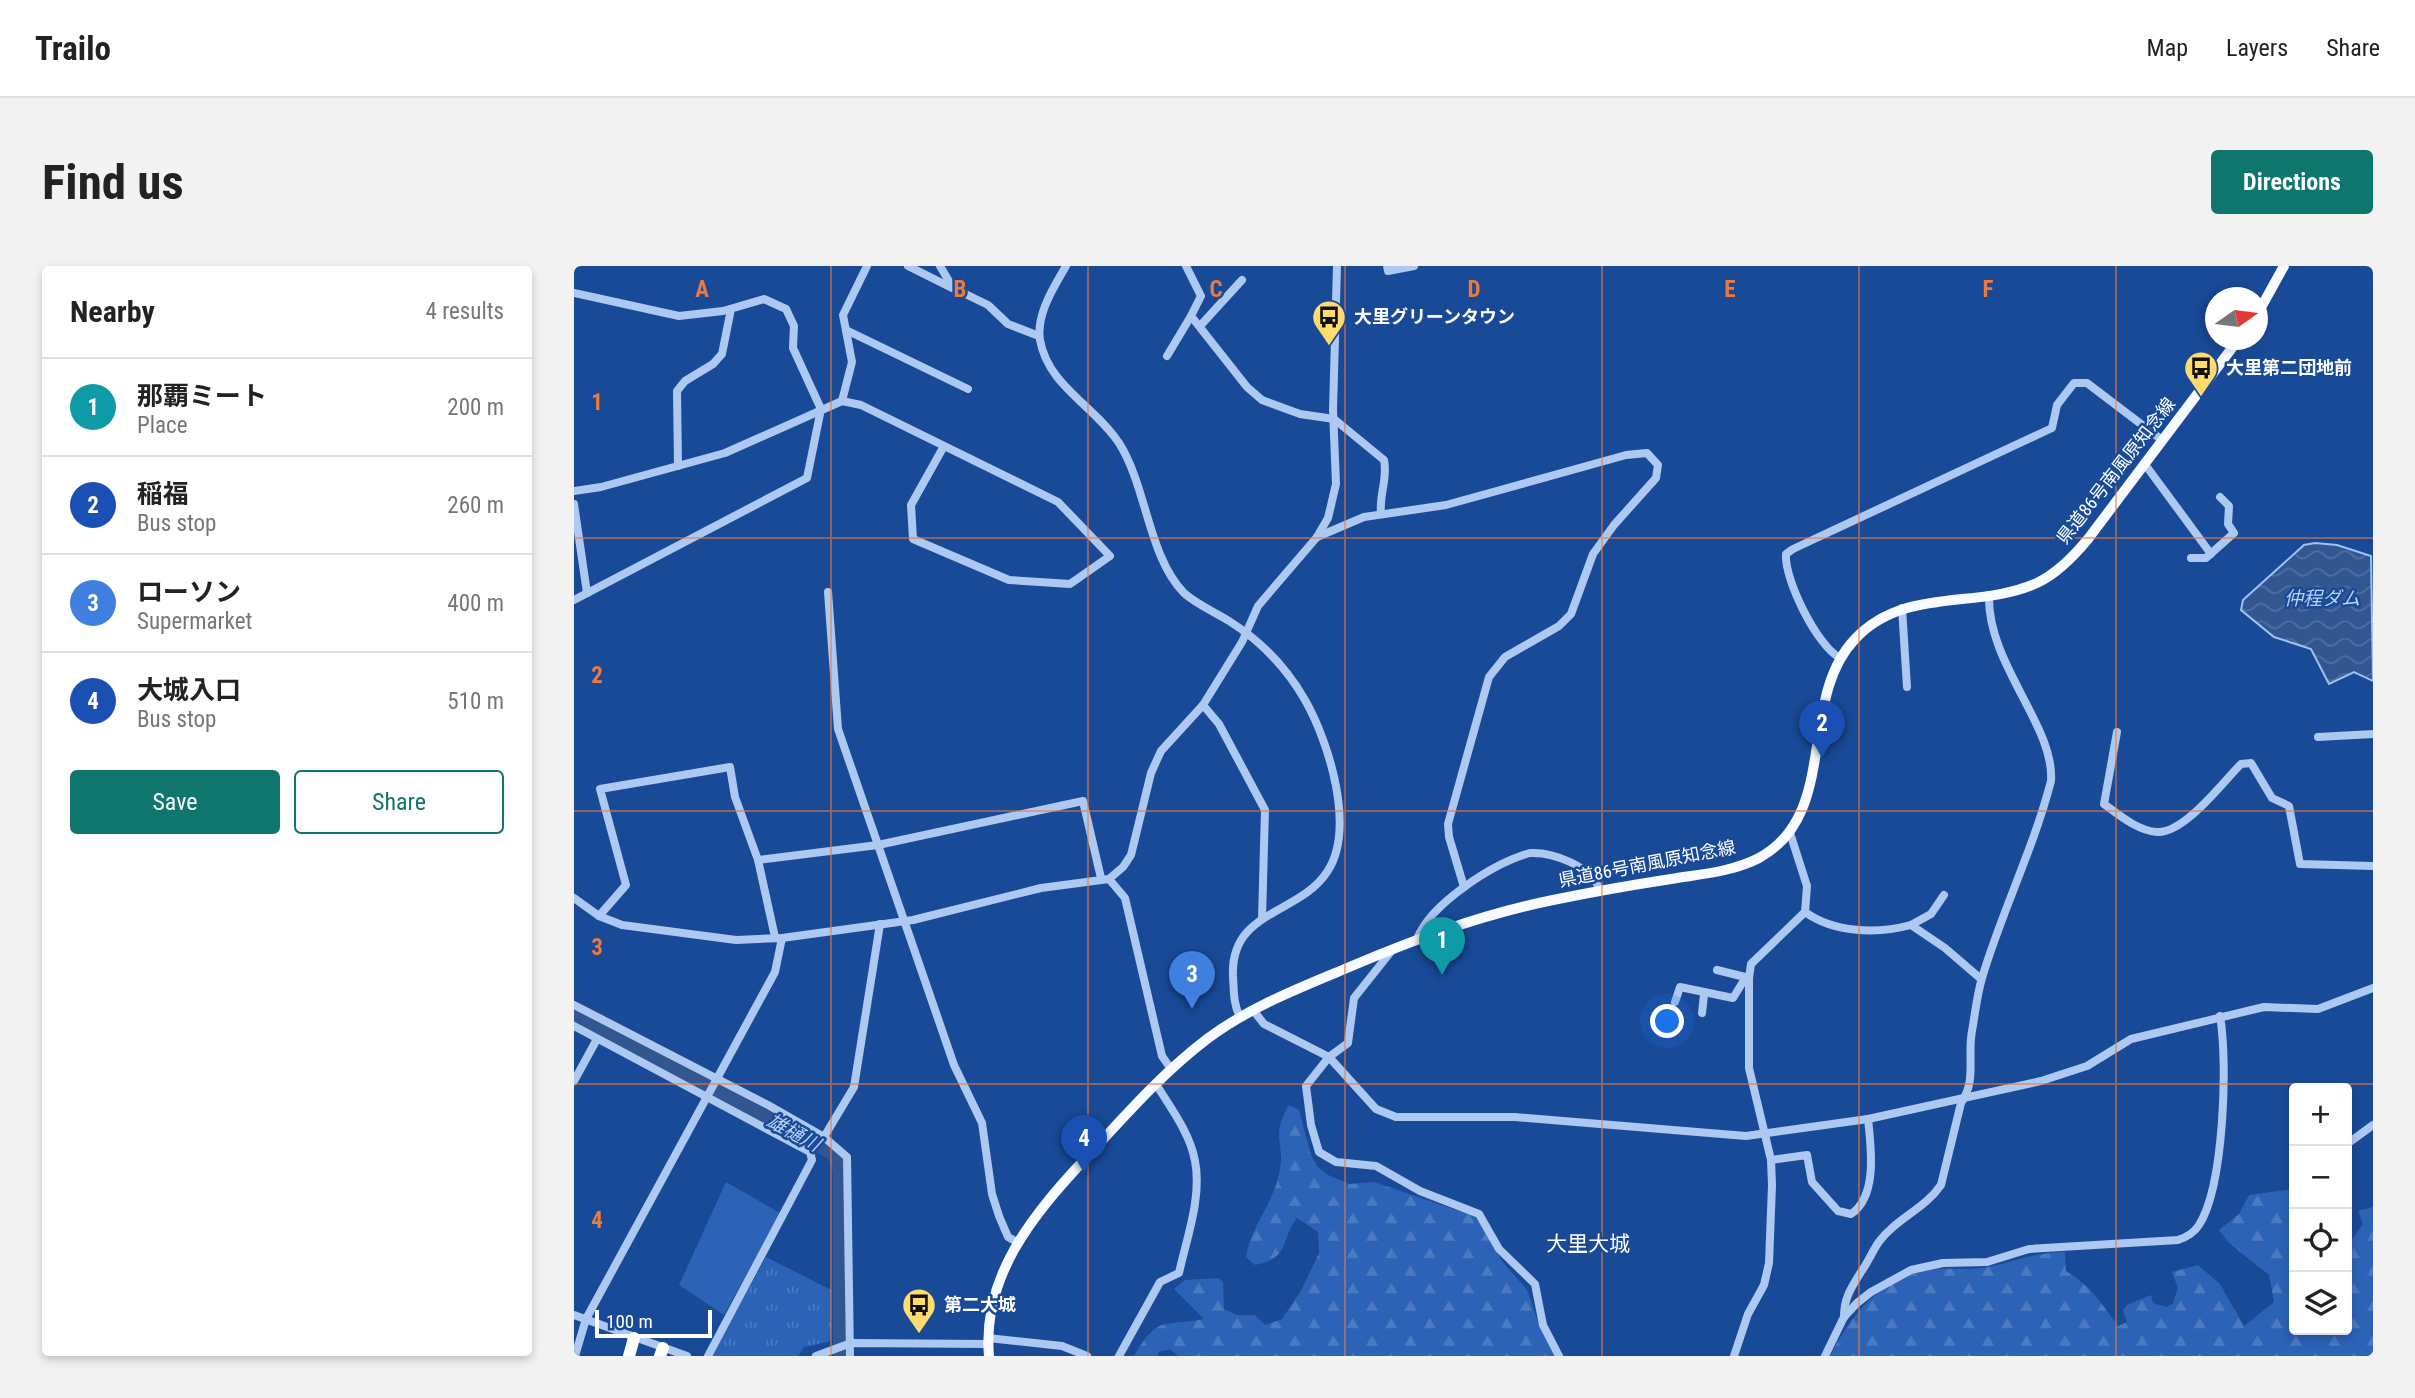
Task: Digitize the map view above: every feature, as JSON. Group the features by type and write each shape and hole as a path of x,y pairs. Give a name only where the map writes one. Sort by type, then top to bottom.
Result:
{"highway":[{"path":"629,1356 634,1338"}],"main road":[{"path":"2268,295 2284,266"},
{"name":"県道86号南風原知念線","path":"989,1356 988,1341 997,1289 1017,1242 1051,1195 1171,1069 1253,1010 1417,939 1480,917 1600,891 1726,870 1758,858 1790,833 1804,805 1811,780 1817,728 1830,680 1840,658 1863,631 1884,616 1902,608 1989,595 2028,586 2065,565 2088,539 2230,350"}],"street":[{"path":"842,401 852,362 843,315 867,266"},
{"path":"908,266 988,306 1008,324 1039,336"},
{"path":"940,266 953,288"},
{"path":"1066,266 1046,302 1039,336 1049,368 1118,441 1128,461 1169,574 1186,594 1246,632 1285,670 1306,702 1331,761 1337,799 1337,852 1328,872 1310,889 1262,919 1243,935 1234,956 1234,999 1240,1017"},
{"path":"1167,356 1200,296 1185,266"},
{"path":"574,898 599,916 622,925 736,940 778,938 905,921 962,910 1041,888 1105,878 1123,867 1131,855 1151,773 1161,751 1203,705 1266,595 1317,537 1335,498 1337,266"},
{"path":"1387,266 1388,271 1414,266"},
{"path":"1200,326 1242,280"},
{"path":"574,293 679,316 731,309 764,299 786,309 794,326 793,348 821,409 807,478 574,600"},
{"path":"678,466 677,391 685,381 713,364 722,354 731,309"},
{"path":"1191,316 1247,387 1262,400 1300,414 1334,419 1384,460 1386,470 1381,513"},
{"path":"846,330 968,389"},
{"path":"1840,658 1821,643 1786,570 1786,554 1793,549 2052,428 2057,405 2074,383 2087,383 2162,440"},
{"path":"574,491 601,487 725,453 842,401 861,405 1058,502 1110,556 1070,583 1009,580 913,539 911,505 944,446"},
{"path":"1317,537 1349,522 1381,513 1456,503 1626,455 1647,453 1658,465 1656,478 1593,554 1571,614 1559,626 1505,657 1489,677 1448,824 1449,837 1464,887"},
{"path":"2144,464 2211,554"},
{"path":"2191,558 2206,558 2234,533 2228,524 2229,506 2220,497"},
{"path":"574,503 587,593"},
{"path":"828,592 838,729 954,1065 982,1123 992,1194 1003,1227 1008,1237 1017,1242"},
{"path":"1825,1356 1844,1317 1846,1299 1867,1264 1870,1252 1892,1228 1924,1205 1941,1185 1965,1097 1969,1092 1971,1036 1981,979 2025,866 2052,771 2045,747 1999,651 1989,595"},
{"path":"1902,608 1907,687"},
{"path":"1203,705 1219,724 1265,810 1262,919"},
{"path":"2117,732 2104,804 2132,824 2157,832 2178,829 2241,764 2251,763 2272,798 2289,806 2300,864 2373,866"},
{"path":"2318,737 2373,734"},
{"path":"575,1356 586,1319 713,1081 775,972 778,938 758,860 734,797 730,767 600,789 626,885 599,916"},
{"path":"758,860 878,845 1083,801 1105,878 1125,898 1162,1056 1171,1069"},
{"path":"1675,1002 1680,987 1704,995 1733,999 1747,977 1751,964 1805,912 1807,886 1790,833"},
{"path":"1417,939 1427,921 1464,887 1520,856 1540,852 1571,863 1596,882 1600,891"},
{"path":"1805,912 1823,923 1879,931 1910,925 1931,914 1944,895"},
{"path":"824,1137 854,1087 880,924"},
{"path":"1910,925 1945,948 1981,979"},
{"path":"1393,949 1354,998 1348,1043 1329,1057 1306,1086 1305,1096 1319,1152 1336,1162 1376,1166 1420,1191 1479,1214 1499,1249 1535,1284 1543,1325 1559,1356"},
{"path":"1717,970 1747,977"},
{"path":"1734,1356 1748,1314 1764,1285 1769,1263 1771,1160 1749,1068 1747,977"},
{"path":"1253,1010 1264,1024 1329,1057 1376,1108 1396,1117 1515,1117 1765,1135 1868,1119 2064,1076 2087,1066 2120,1043 2220,1016 2280,1006 2318,1009 2373,988"},
{"path":"1702,1013 1704,995"},
{"path":"574,1005 713,1081 824,1137 847,1157 850,1356"},
{"path":"1844,1317 1871,1292 1926,1266 1987,1262 2029,1249 2178,1240 2193,1233 2208,1207 2221,1129 2220,1016"},
{"path":"574,1026 708,1094 810,1152 812,1160 709,1356"},
{"path":"574,1081 597,1039"},
{"path":"1119,1356 1160,1282 1179,1273 1195,1204 1195,1161 1183,1128 1156,1084"},
{"path":"1771,1160 1807,1155 1812,1182 1838,1211 1851,1214 1860,1206 1869,1174 1868,1119"},
{"path":"2352,1140 2373,1125"},
{"path":"574,1315 662,1352 687,1356"},
{"path":"817,1356 848,1344 988,1341 1062,1346 1087,1356"}],"green space":[{"path":"1289,1105 1299,1110 1311,1155 1317,1166 1328,1175 1349,1184 1374,1182 1474,1216 1483,1225 1501,1260 1527,1290 1540,1327 1555,1356 1178,1356 1170,1349 1158,1352 1158,1356 1134,1356 1156,1328 1170,1323 1204,1319 1174,1289 1185,1280 1219,1278 1223,1283 1224,1309 1237,1315 1255,1315 1265,1325 1282,1319 1301,1291 1319,1253 1318,1232 1297,1218 1275,1258 1255,1265 1246,1257 1253,1234 1277,1181 1281,1160 1280,1125"},
{"path":"726,1182 780,1213 724,1315 679,1285"},
{"path":"2289,1190 2289,1335 2352,1335 2352,1239 2363,1224 2358,1211 2373,1207 2373,1356 1830,1356 1860,1311 1872,1298 1901,1278 1919,1272 1981,1268 2032,1256 2065,1252 2066,1271 2089,1289 2118,1326 2127,1322 2123,1310 2127,1305 2151,1295 2153,1303 2166,1307 2173,1304 2178,1288 2172,1272 2198,1265 2220,1284 2244,1326 2274,1302 2269,1275 2229,1243 2219,1230 2239,1214 2249,1195"},
{"path":"766,1257 831,1290 831,1341 804,1347 798,1356 712,1356"}],"water":[{"name":"仲程ダム","path":"2304,545 2337,545 2371,556 2373,681 2354,672 2329,684 2311,649 2274,637 2241,610 2243,600"}],"waterway":[{"name":"雄樋川","path":"574,1015 833,1153 840,1170 840,1356"}],"place":[{"name":"大里グリーンタウン","path":"1329,347"},
{"name":"大里第二団地前","path":"2201,398"},
{"name":"稲福","path":"1822,758"},
{"name":"那覇ミート","path":"1442,975"},
{"name":"ローソン","path":"1192,1009"},
{"name":"大城入口","path":"1084,1173"},
{"name":"第二大城","path":"919,1335"}],"district":[{"name":"大里大城","path":"1588,1244"}]}
